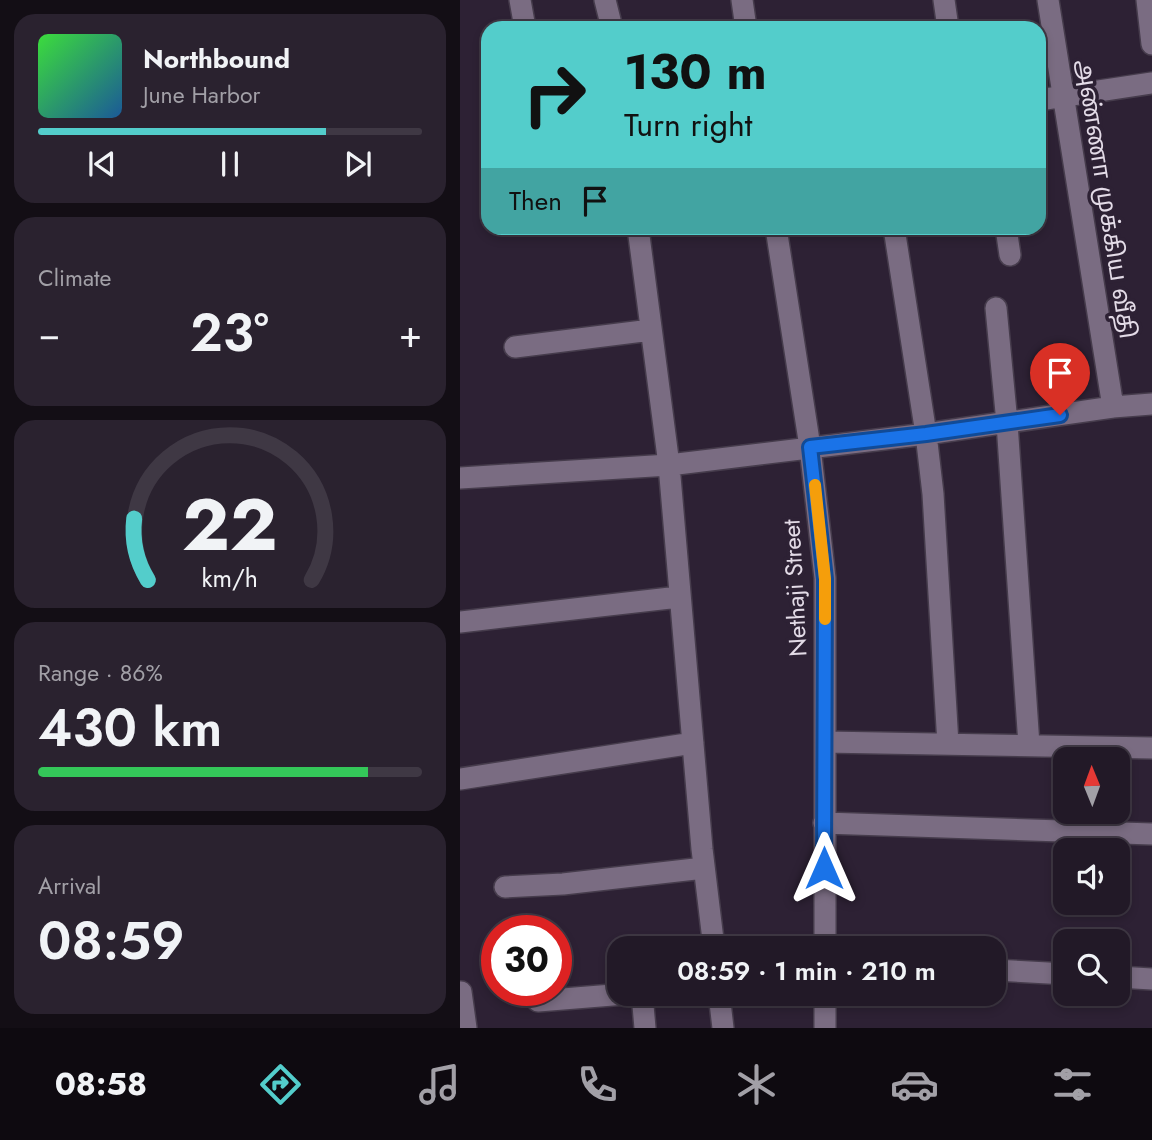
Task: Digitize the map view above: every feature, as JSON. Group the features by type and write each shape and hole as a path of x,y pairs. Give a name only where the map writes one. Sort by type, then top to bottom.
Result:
{"street":[{"path":"521,0 524,21"},
{"path":"605,0 610,21"},
{"path":"742,0 745,21"},
{"path":"944,0 947,21"},
{"name":"அண்ணா முக்கிய வீதி","path":"1048,0 1113,407"},
{"path":"1147,0 1152,44"},
{"path":"1046,99 1152,83"},
{"path":"639,235 669,465 704,868 712,936"},
{"name":"Nethaji Street","path":"777,235 810,447 825,579 825,936"},
{"path":"896,235 934,494 948,744"},
{"path":"1007,235 1010,255"},
{"path":"996,309 1007,423 1029,745"},
{"path":"515,347 651,330"},
{"path":"460,478 669,465 1152,404"},
{"path":"460,622 679,597"},
{"path":"825,742 1152,748"},
{"path":"460,779 693,743"},
{"path":"824,823 1152,834"},
{"path":"505,887 563,884 704,868"},
{"path":"1006,971 1053,973"},
{"path":"1130,978 1152,979"},
{"path":"461,992 466,1028"},
{"path":"572,998 607,995"},
{"path":"643,1006 645,1028"},
{"path":"720,1006 723,1028"},
{"path":"825,1006 825,1028"}],"slow traffic":[{"path":"815,485 825,579 825,619"}],"route":[{"path":"824,868 825,579 810,447 1060,415"}]}
